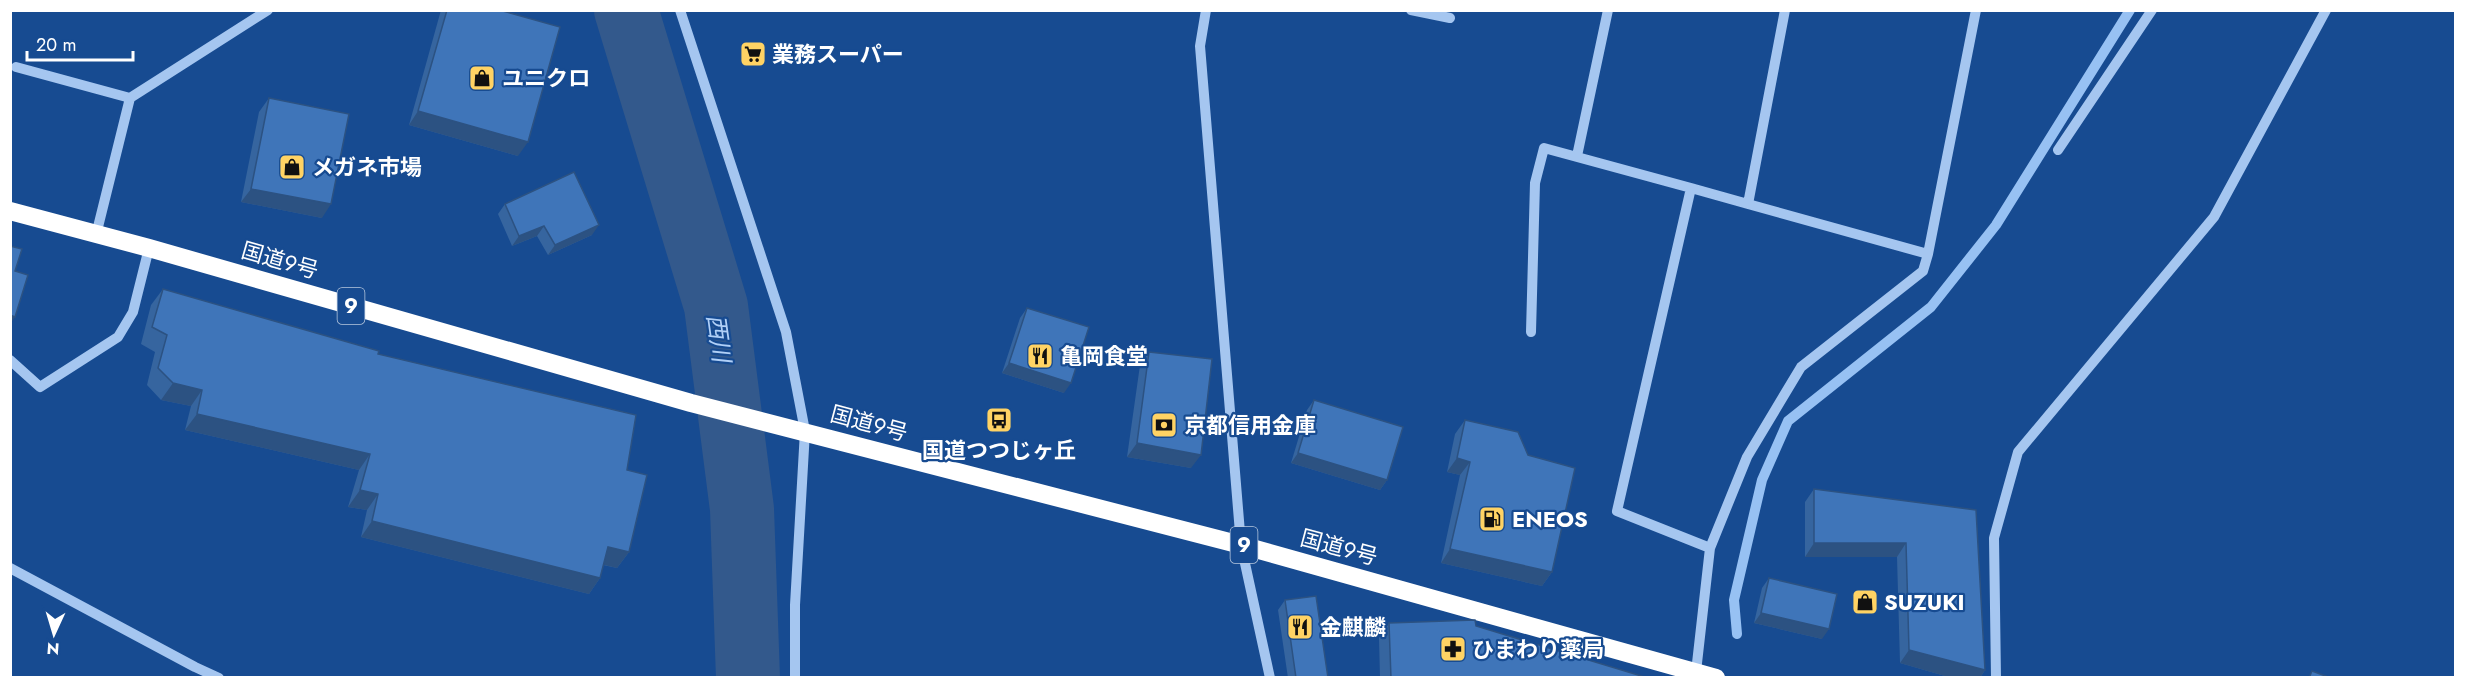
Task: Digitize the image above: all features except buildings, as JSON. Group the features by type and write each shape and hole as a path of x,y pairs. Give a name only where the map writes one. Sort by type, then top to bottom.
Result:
{"highway":[{"name":"国道9号","path":"10,211 149,248 691,403 1241,544 1716,678"}],"street":[{"path":"96,235 130,98 268,10"},
{"path":"680,10 786,332 805,431 795,605 795,678"},
{"path":"1206,10 1200,45 1241,544 1270,678"},
{"path":"1411,10 1450,18"},
{"path":"1577,156 1608,10"},
{"path":"1748,204 1785,10"},
{"path":"1696,672 1710,548 1748,457 1801,368 1923,271 1976,10"},
{"path":"2058,150 2152,10"},
{"path":"1996,678 1994,538 2018,452 2214,217 2326,10"},
{"path":"16,67 130,98"},
{"path":"1531,332 1535,183 1544,148 1928,254"},
{"path":"1691,188 1617,511 1710,548"},
{"path":"10,360 40,387 118,337 133,312 149,248"},
{"path":"10,568 219,678"}],"waterway":[{"name":"西川","path":"626,10 716,306 742,509 748,678"},
{"path":"1737,634 1734,600 1762,480 1788,421 1931,307 1996,225 2130,10"}],"place":[{"name":"業務スーパー","path":"753,54"},
{"name":"ユニクロ","path":"482,78"},
{"name":"メガネ市場","path":"292,167"},
{"name":"亀岡食堂","path":"1040,356"},
{"name":"国道つつじヶ丘","path":"999,420"},
{"name":"京都信用金庫","path":"1164,425"},
{"name":"ENEOS","path":"1492,519"},
{"name":"SUZUKI","path":"1865,602"},
{"name":"金麒麟","path":"1300,627"},
{"name":"ひまわり薬局","path":"1453,649"}]}
